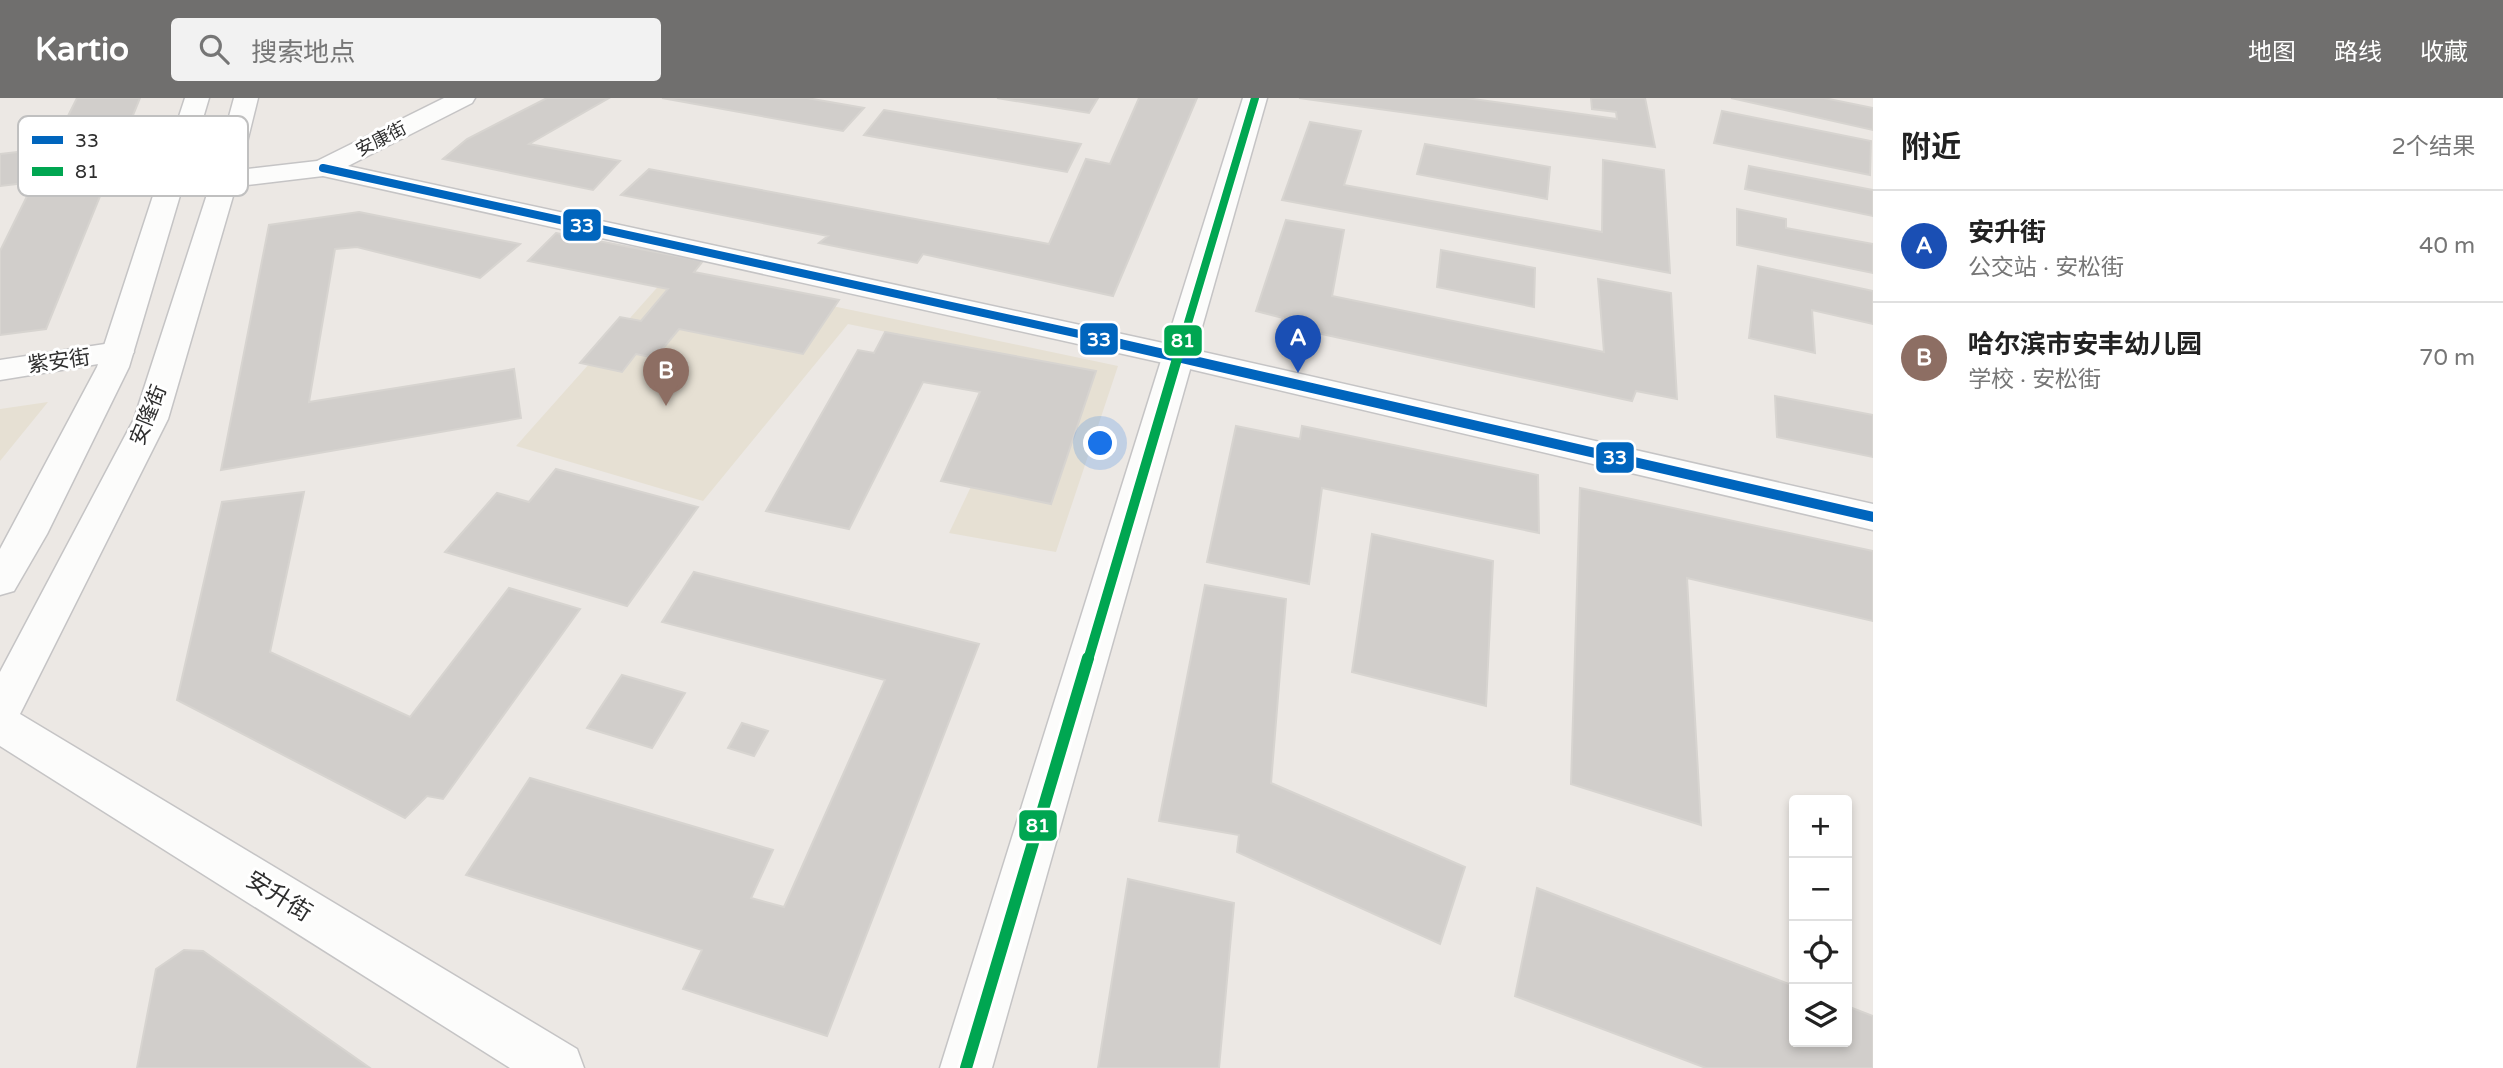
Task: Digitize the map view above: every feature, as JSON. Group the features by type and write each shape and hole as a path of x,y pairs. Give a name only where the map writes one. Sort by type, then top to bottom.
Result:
{"street":[{"path":"192,116 198,98"},
{"name":"安隆街","path":"241,116 246,98"},
{"name":"安康街","path":"248,176 323,168 463,98"},
{"path":"966,1068 1255,98"},
{"path":"323,168 1177,356 1873,517"},
{"path":"0,581 29,534 113,368 167,196"},
{"name":"安隆街","path":"0,712 150,419 220,196"},
{"name":"紫安街","path":"0,370 118,352"},
{"name":"安升街","path":"0,724 558,1068"}],"shaded area":[{"path":"671,272 1118,366 1056,552 949,533 1030,362 848,324 703,501 516,446"},
{"path":"48,402 0,461 0,409"}],"building":[{"path":"77,98 140,98 133,116 68,116"},
{"path":"547,98 609,98 529,144 620,161 593,190 443,159 467,139"},
{"path":"662,98 807,98 864,108 843,131"},
{"path":"997,98 1098,98 1089,113"},
{"path":"1139,98 1197,98 1113,296 923,254 917,263 819,243 828,236 621,195 649,169 1049,244 1086,159 1110,164"},
{"path":"1299,98 1466,98 1617,119 1616,112 1592,109 1591,98 1645,98 1655,147"},
{"path":"1731,98 1824,98 1873,108 1873,130"},
{"path":"884,110 1081,144 1067,172 864,135"},
{"path":"1722,111 1871,141 1870,175 1714,143"},
{"path":"1310,122 1361,131 1344,185 1602,232 1603,160 1664,170 1670,273 1282,200"},
{"path":"1425,144 1550,167 1547,199 1417,174"},
{"path":"18,152 18,184 0,186 0,154"},
{"path":"1749,166 1873,190 1873,216 1745,189"},
{"path":"27,196 100,196 46,329 0,335 0,251"},
{"path":"1737,209 1786,219 1786,228 1873,244 1873,273 1737,245"},
{"path":"359,212 520,244 480,278 357,247 335,249 309,402 514,369 521,418 221,470 269,225"},
{"path":"1286,220 1344,230 1332,296 1604,352 1598,279 1671,293 1677,399 1636,391 1632,401 1280,325 1283,318 1256,311"},
{"path":"556,233 703,261 694,272 839,300 803,354 679,329 655,358 636,354 622,372 580,363 620,317 641,321 668,289 528,261"},
{"path":"1441,250 1535,268 1534,307 1437,287"},
{"path":"1758,266 1873,291 1873,324 1812,310 1815,353 1749,338"},
{"path":"885,332 1096,371 1051,504 941,481 980,392 923,382 849,529 766,511 858,350 874,353"},
{"path":"1775,396 1873,415 1873,457 1777,437"},
{"path":"1236,426 1300,439 1302,426 1538,475 1539,533 1322,488 1309,584 1207,562"},
{"path":"556,469 698,507 627,606 445,552 497,493 529,502"},
{"path":"1580,488 1873,551 1873,621 1687,578 1701,825 1571,784"},
{"path":"304,492 270,652 410,717 509,588 580,609 443,799 427,796 405,818 177,700 222,502"},
{"path":"1372,534 1493,561 1486,706 1352,672"},
{"path":"694,572 979,644 827,1036 683,989 702,950 466,875 530,778 773,850 751,898 784,907 885,680 662,622"},
{"path":"1205,585 1286,599 1271,783 1465,867 1440,944 1237,852 1239,835 1159,821"},
{"path":"622,675 685,693 652,748 587,728"},
{"path":"742,723 768,731 754,756 728,748"},
{"path":"1128,879 1234,903 1219,1068 1098,1068"},
{"path":"1537,888 1789,984 1789,1047 1852,1047 1852,1008 1873,1016 1873,1068 1706,1068 1515,996"},
{"path":"184,950 203,951 370,1068 137,1068 156,969"}],"transit line":[{"name":"81","path":"966,1068 1255,98"},
{"name":"33","path":"323,168 1177,356 1873,517"}],"place":[{"name":"安升街","path":"1298,373"},
{"name":"哈尔滨市安丰幼儿园","path":"666,406"}]}
